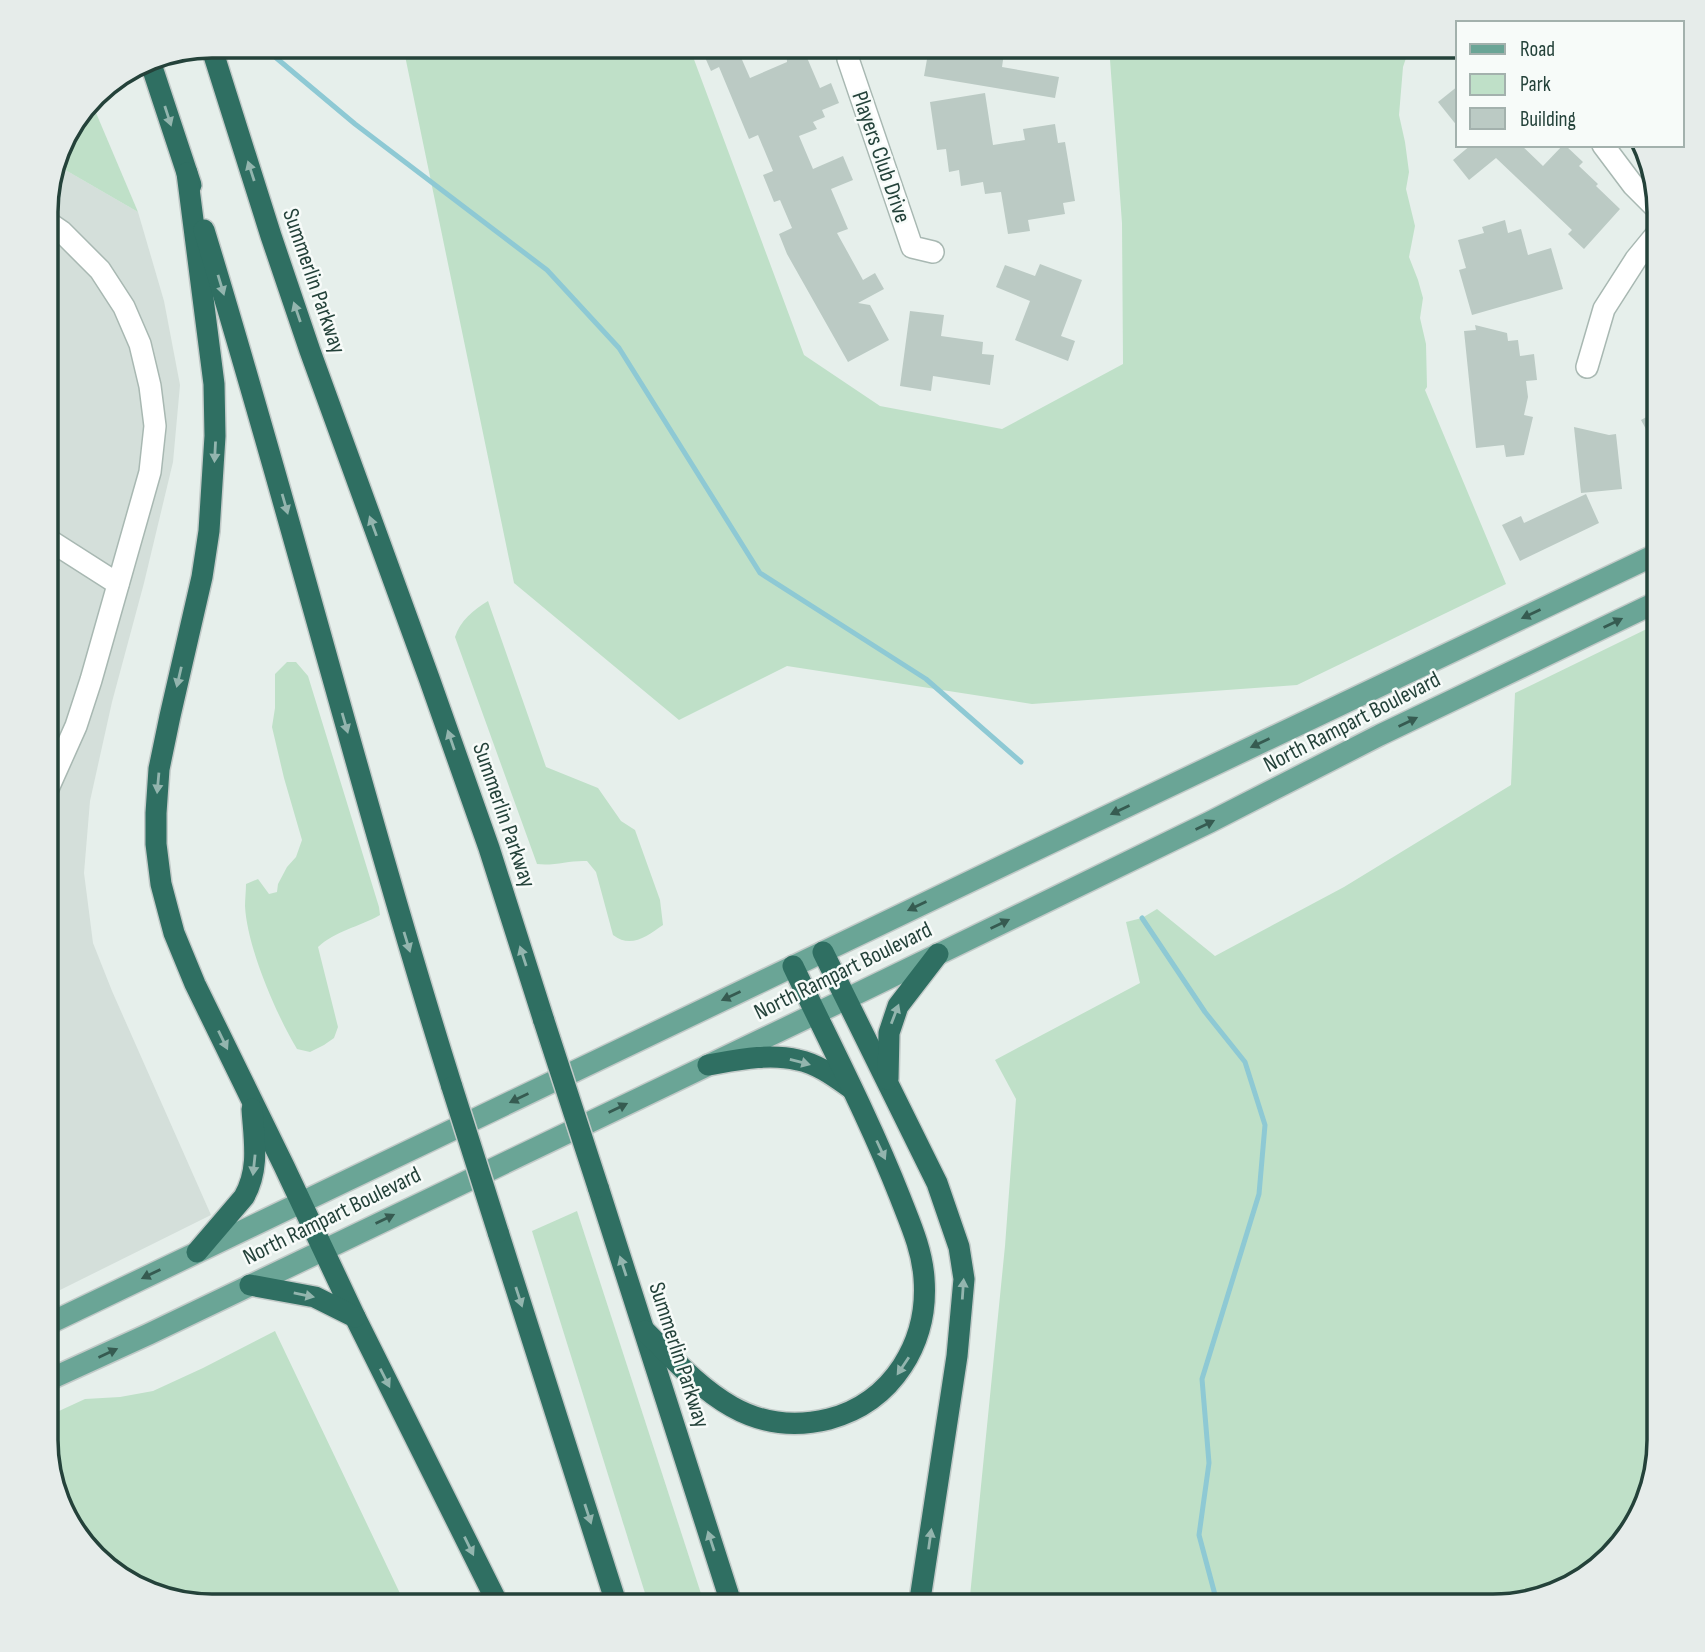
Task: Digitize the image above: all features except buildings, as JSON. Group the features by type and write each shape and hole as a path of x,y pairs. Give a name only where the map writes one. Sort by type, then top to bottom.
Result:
{"highway":[{"name":"Summerlin Parkway","path":"215,58 319,377 485,835 728,1594"},
{"path":"153,69 268,442 393,894 613,1594"},
{"path":"187,173 214,384 215,436 209,531 202,577 159,769 156,844 160,884 174,933 195,984 355,1317 493,1594"},
{"path":"823,951 937,1182 960,1247 964,1279 957,1356 921,1594"},
{"path":"888,1082 889,1032 898,1006 939,954"},
{"path":"645,1331 716,1398 747,1415 766,1421 787,1423 806,1423 834,1417 862,1406 887,1387 908,1358 917,1337 925,1302 924,1276 916,1238 887,1163 793,966"},
{"path":"709,1065 749,1058 778,1057 798,1060 830,1074 852,1088"},
{"path":"197,1252 244,1197 252,1179 256,1153 250,1097"},
{"path":"250,1285 315,1297 355,1317"}],"main road":[{"name":"North Rampart Boulevard","path":"58,1319 1647,559"},
{"name":"North Rampart Boulevard","path":"58,1375 816,1014 1210,822 1380,735 1647,607"}],"street":[{"name":"Players Club Drive","path":"848,58 912,247 933,252"},
{"path":"1604,147 1633,185 1646,198"},
{"path":"58,229 100,270 124,307 140,344 150,386 155,426 150,472 91,680 58,767"},
{"path":"1587,367 1605,309 1647,246"},
{"path":"58,546 118,584"}],"shaded area":[{"path":"64,169 138,212 164,301 180,385 173,462 112,702 90,801 84,873 93,943 211,1215 58,1291 58,201"}],"green space":[{"path":"405,58 693,58 804,355 880,406 1002,429 1123,364 1122,223 1110,58 1406,58 1399,115 1409,172 1406,189 1415,226 1409,257 1423,298 1420,318 1426,344 1425,390 1506,584 1297,685 1032,704 787,666 679,720 514,583"},
{"path":"95,111 138,212 64,169 78,135"},
{"path":"488,601 546,767 598,788 621,821 635,830 660,900 663,925 645,937 626,941 613,935 596,872 587,861 537,864 455,637 468,616"},
{"path":"1647,629 1647,1441 1642,1480 1636,1499 1621,1526 1595,1556 1570,1574 1552,1583 1514,1593 970,1594 1005,1246 1016,1099 995,1060 1140,983 1126,922 1142,918 1157,909 1215,956 1344,887 1511,785 1515,693"},
{"path":"287,662 296,662 308,676 380,915 332,937 318,947 338,1027 334,1038 310,1052 297,1049 280,1018 251,941 245,906 246,884 258,879 269,894 277,892 278,884 296,857 302,840 272,727 275,674"},
{"path":"577,1211 701,1594 645,1594 532,1231"},
{"path":"275,1331 400,1594 191,1593 153,1583 135,1574 96,1542 74,1509 63,1480 58,1451 58,1411 85,1399 120,1397 153,1391"}],"waterway":[{"path":"276,58 355,124 547,270 619,348 760,573 926,679 1021,762"},
{"path":"1142,918 1205,1012 1245,1062 1265,1125 1259,1194 1202,1379 1209,1463 1199,1535 1215,1594"}]}
